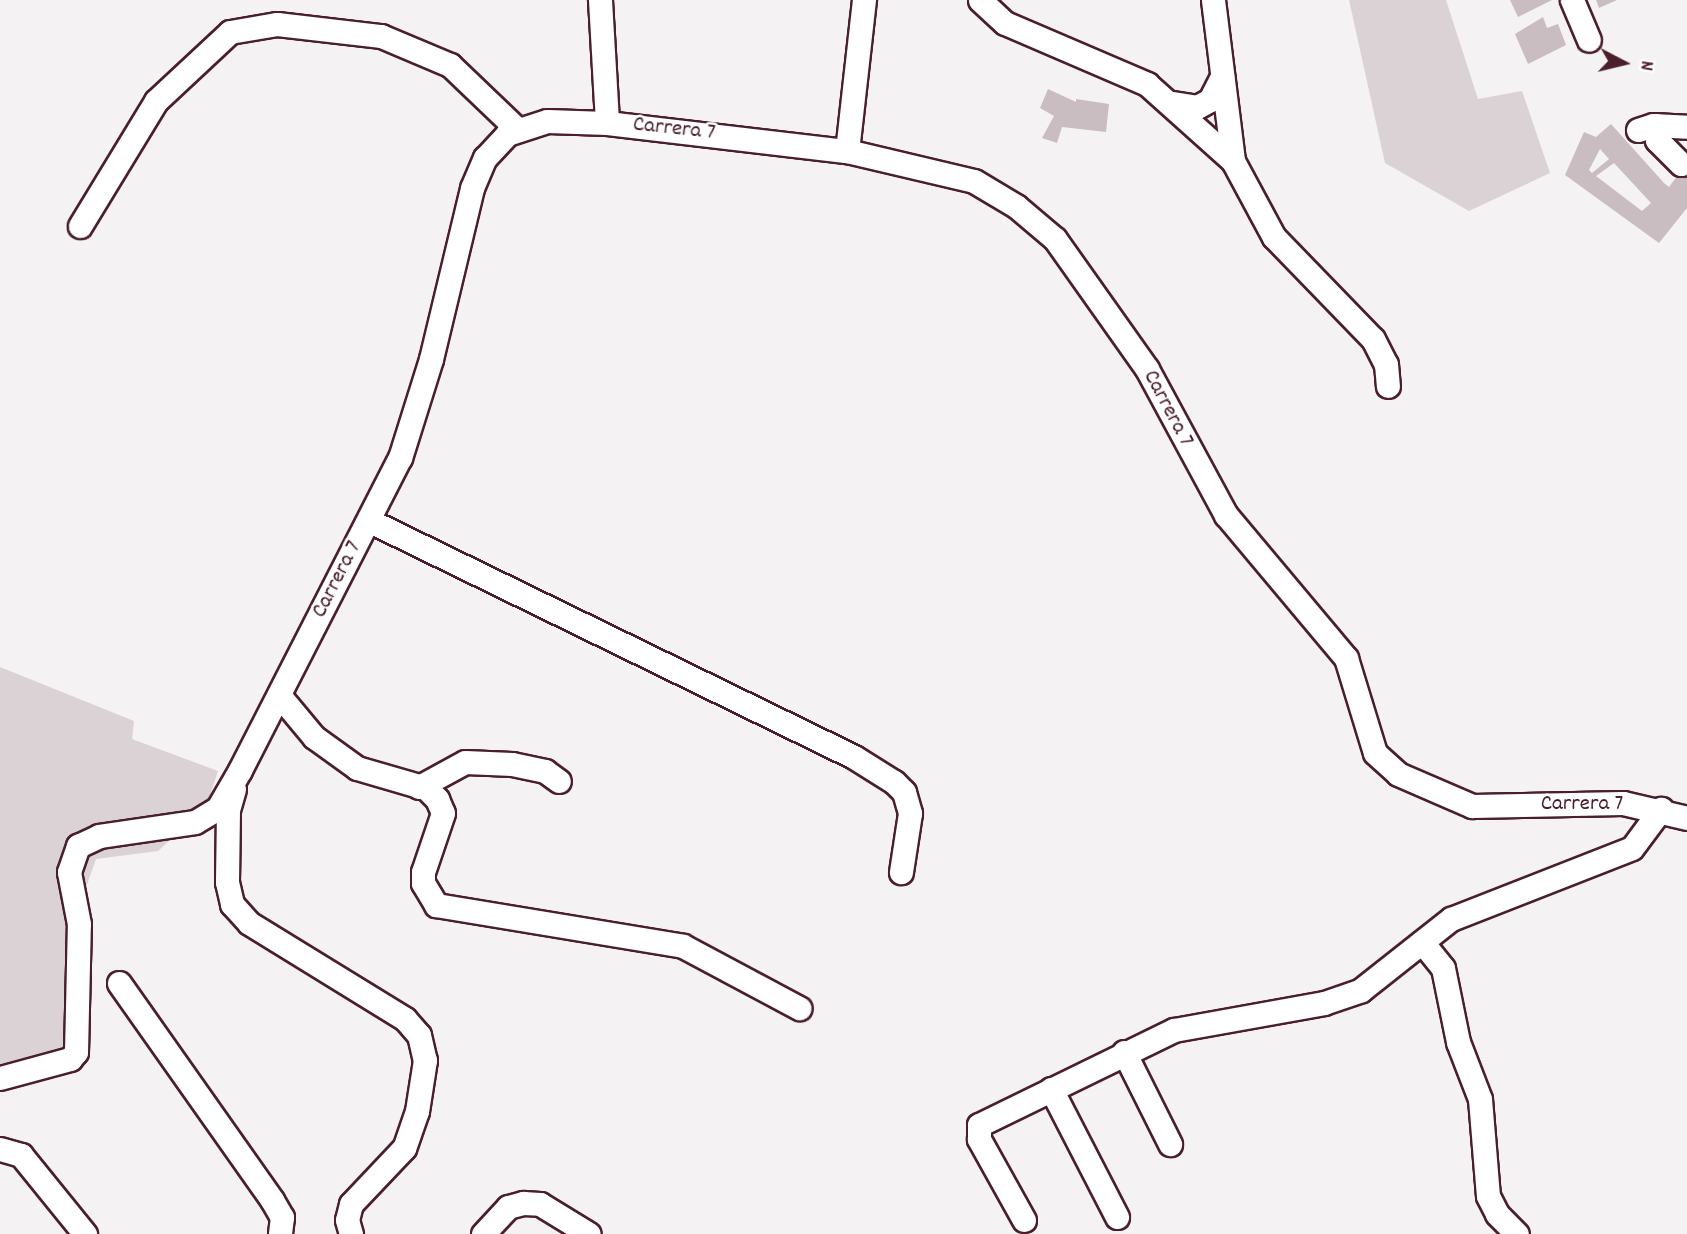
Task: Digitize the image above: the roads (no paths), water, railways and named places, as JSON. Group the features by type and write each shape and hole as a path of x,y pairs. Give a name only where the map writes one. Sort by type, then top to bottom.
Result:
{"street":[{"path":"600,0 607,123"},
{"path":"847,151 864,0"},
{"path":"981,0 1005,23 1115,68 1173,103 1233,161 1274,237 1373,339 1386,364 1388,387"},
{"path":"1213,0 1233,161"},
{"path":"1572,0 1589,40"},
{"path":"80,226 156,101 230,32 277,24 381,36 450,65 517,129"},
{"path":"1173,103 1197,107 1210,100 1222,76"},
{"name":"Carrera 7","path":"0,1078 70,1059 76,1052 79,924 69,872 78,846 99,836 195,822 218,808 240,770 370,521 416,413 472,188 496,143 517,129 547,121 607,123 847,151 974,181 1016,206 1055,239 1147,369 1226,515 1346,658 1375,753 1398,774 1472,806 1623,803 1679,815"},
{"path":"1681,164 1647,127 1687,127"},
{"path":"370,521 854,757 894,782 904,792 910,813 901,872"},
{"path":"279,695 314,737 357,768 419,787 437,799 443,813 423,872 423,883 436,905 683,946 799,1008"},
{"path":"419,787 465,762 512,764 545,771 559,781"},
{"path":"240,770 228,810 227,883 232,904 249,923 405,1019 419,1035 425,1060 417,1111 404,1148 351,1204 347,1220 351,1234"},
{"path":"1024,1220 977,1129 1124,1052 1174,1030 1324,1003 1362,989 1451,919 1499,897 1632,848 1679,815"},
{"path":"1422,942 1443,968 1458,1041 1480,1099 1488,1196 1497,1214 1517,1234"},
{"path":"119,983 272,1200 282,1217 280,1234"},
{"path":"1124,1052 1170,1144"},
{"path":"1051,1089 1117,1217"},
{"path":"0,1149 21,1155 85,1234"},
{"path":"483,1234 508,1207 523,1203 540,1204 589,1234"}]}
